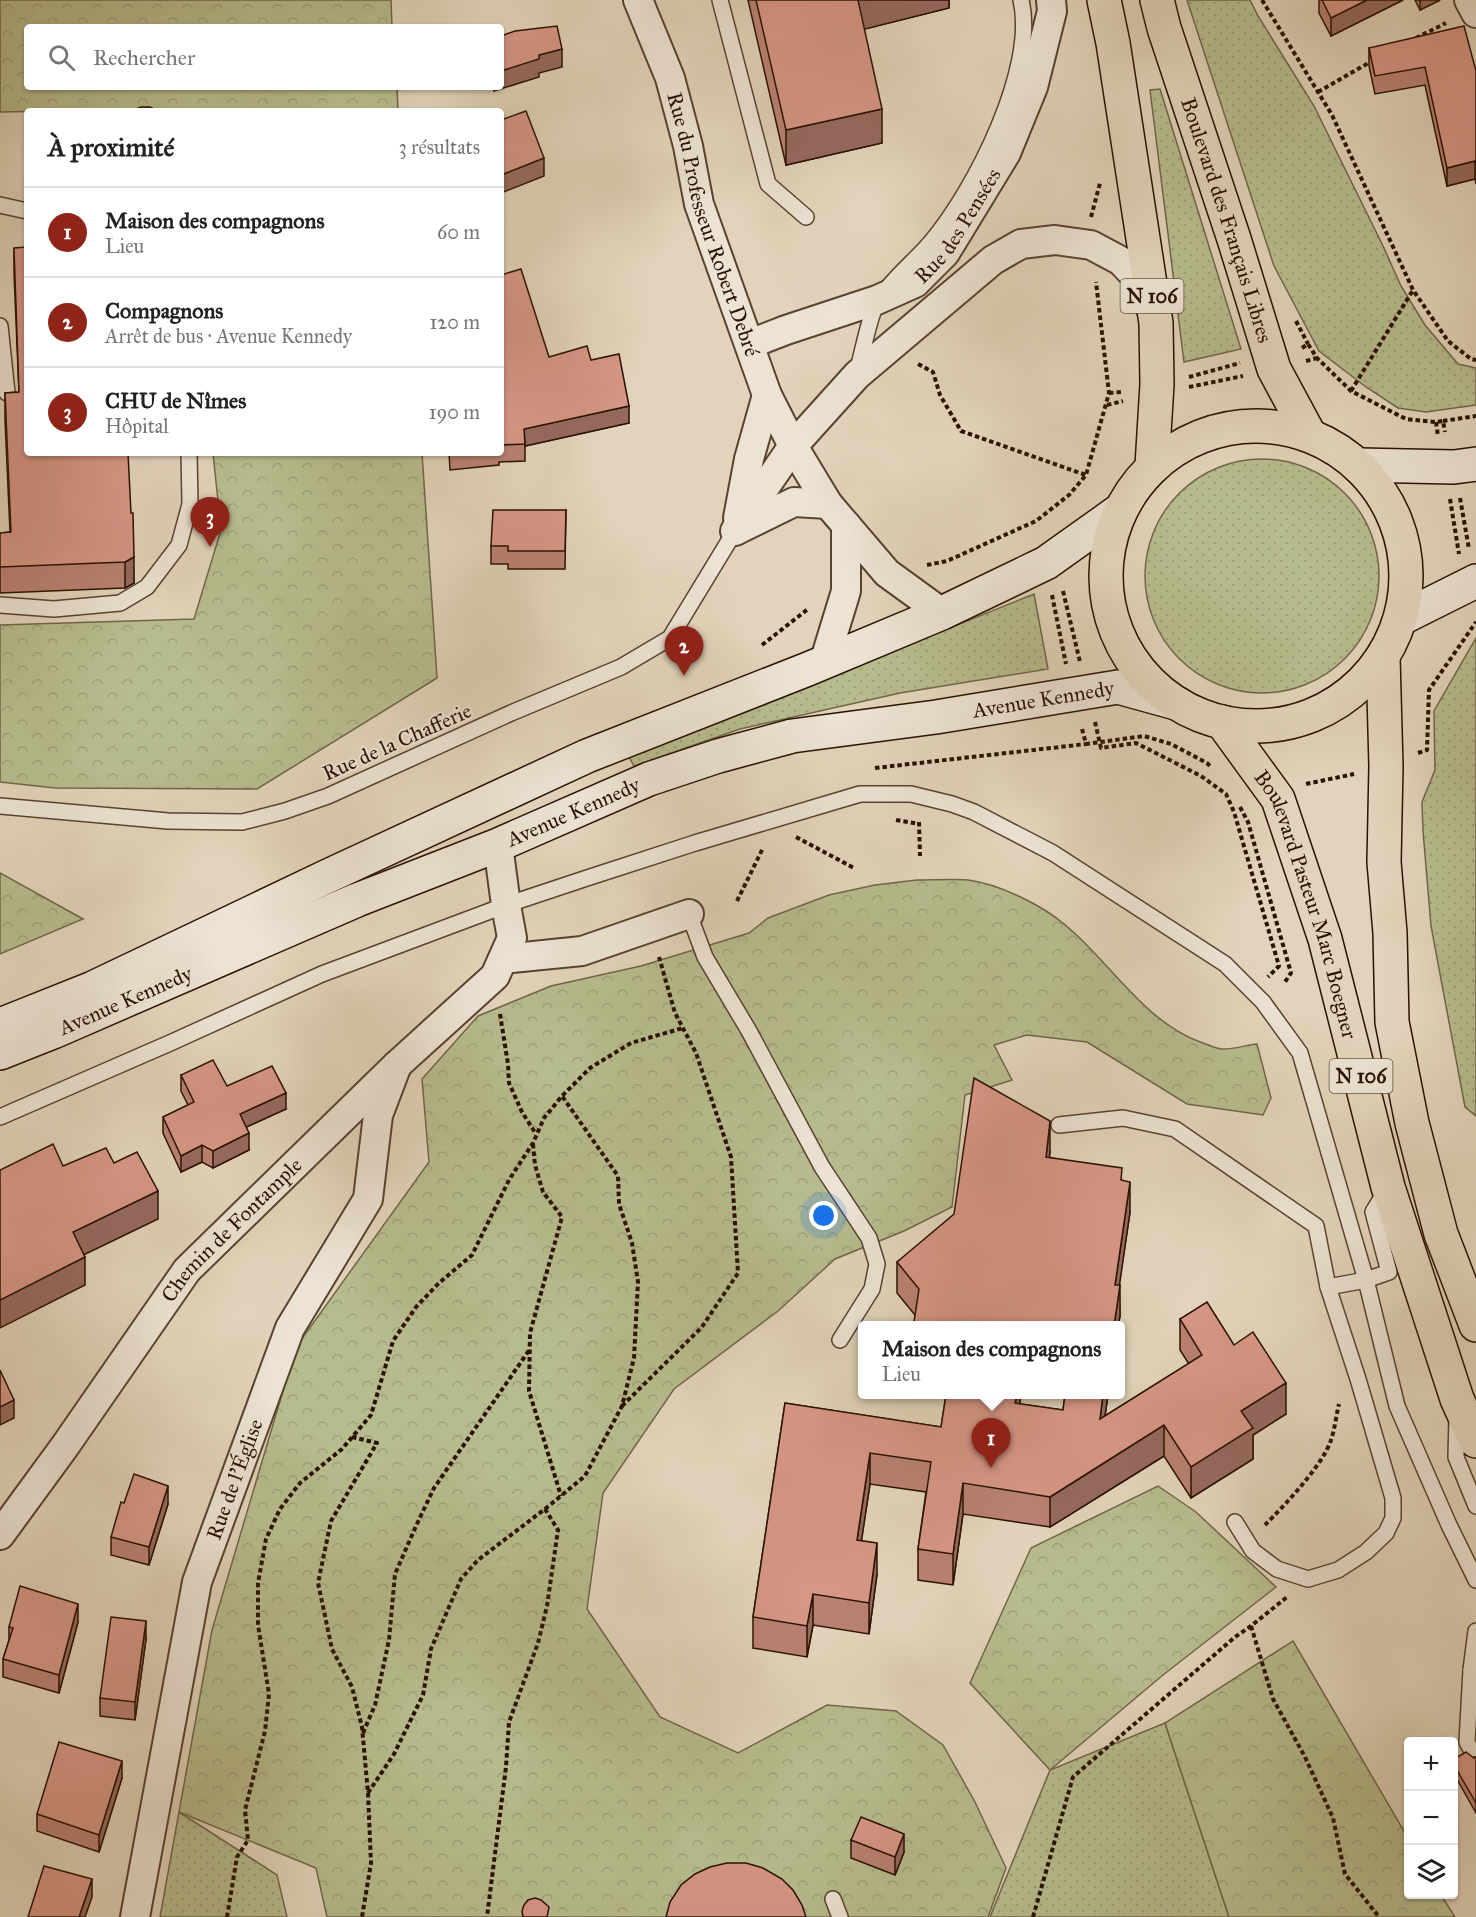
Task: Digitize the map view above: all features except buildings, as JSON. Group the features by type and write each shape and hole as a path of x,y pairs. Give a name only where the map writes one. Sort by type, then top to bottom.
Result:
{"main road":[{"name":"N 106","path":"1104,0 1113,42 1156,323 1170,387 1152,466"},
{"name":"Boulevard des Français Libres","path":"1157,0 1274,369 1309,434"},
{"path":"1254,424 1309,434 1359,465 1392,509 1407,563 1402,618 1383,658 1352,692 1313,716 1268,726 1222,722 1176,703 1143,675 1119,638 1106,597 1107,553 1119,511 1152,466 1199,436 1254,424"},
{"path":"1359,465 1460,474"},
{"name":"Avenue Kennedy","path":"0,1025 93,988 587,756 824,663 942,613 1046,563 1119,511"},
{"path":"1402,618 1471,576"},
{"name":"Boulevard Pasteur Marc Boegner","path":"1383,658 1386,766 1384,862 1390,933 1392,1022 1412,1123 1441,1234 1476,1325"},
{"name":"Avenue Kennedy","path":"0,1053 357,900 498,845 649,779 718,756 792,736 936,717 1118,687 1176,703"},
{"name":"Boulevard Pasteur Marc Boegner","path":"1222,722 1278,799 1325,939 1388,1187 1457,1400 1476,1441"}],"street":[{"name":"Rue du Professeur Robert Debré","path":"638,0 670,78 688,146 699,204 767,395 793,446 837,514 887,573 942,613"},
{"name":"Rue des Pensées","path":"750,344 877,300 915,284 945,254 1006,153 1033,87 1052,11 1051,0"},
{"path":"735,531 793,446 857,375 993,260 1021,244 1055,240 1091,244 1121,261 1139,280 1156,323"},
{"path":"735,531 749,459 767,395"},
{"path":"735,531 794,501 837,514 846,591 824,663"},
{"name":"Chemin de Fontample","path":"0,1535 187,1270 397,1065 495,976 512,938 498,845"},
{"path":"503,959 582,951 689,914"},
{"name":"Rue de l'Église","path":"135,1917 197,1582 290,1328 368,1199 378,1115 397,1065"}],"lane":[{"path":"720,0 768,184 806,217"},
{"path":"857,375 877,300 932,241 962,198 993,138 1017,79 1023,37 1024,10 1021,0"},
{"path":"0,205 24,210"},
{"path":"0,326 7,393"},
{"path":"0,605 54,609 120,603 147,587 179,545 190,504 189,456"},
{"name":"Rue de la Chafferie","path":"0,806 168,821 242,822 285,811 328,796 511,713 621,668 670,638 735,531"},
{"path":"0,1117 322,974 506,905 695,843 860,794 911,794 952,804 974,812 1053,853 1225,964 1263,1002 1300,1053 1366,1280 1397,1406 1449,1525 1476,1580"},
{"path":"689,914 705,957 749,1031 822,1167 869,1238 877,1264 872,1289 840,1340"},
{"path":"1059,1125 1123,1118 1175,1129 1316,1226 1328,1287 1393,1498 1393,1518 1386,1533 1366,1552 1338,1570 1308,1580 1277,1569 1253,1551 1235,1522"},
{"path":"1328,1287 1366,1280 1389,1272 1372,1212 1388,1187"},
{"path":"1457,1400 1456,1457 1476,1506"},
{"path":"1474,1756 1467,1742 1476,1631"},
{"path":"833,1899 840,1917"}],"path":[{"path":"1262,0 1332,115 1413,290 1448,341 1471,359 1476,360"},
{"path":"1415,39 1473,8"},
{"path":"1318,92 1376,59"},
{"path":"887,573 947,561 1036,521 1069,495 1086,475 1109,393 1096,278"},
{"path":"1351,392 1413,290"},
{"path":"1299,349 1308,345 1317,358 1351,392 1406,419 1436,422 1476,416"},
{"path":"887,349 933,372 940,395 961,431 1086,475"},
{"path":"1170,387 1274,369 1317,358"},
{"path":"1107,405 1170,387 1240,363"},
{"path":"1109,393 1121,392"},
{"path":"1443,421 1445,432"},
{"path":"1436,422 1460,474 1471,576 1471,628"},
{"path":"1460,474 1471,576"},
{"path":"1044,514 1101,748 1136,743 1201,776 1226,794 1234,812 1279,966 1253,992"},
{"path":"762,645 810,608 846,591"},
{"path":"1052,593 1067,668"},
{"path":"1427,750 1429,690 1476,622"},
{"path":"1082,729 1086,744 1144,736 1171,744 1208,763 1214,770"},
{"path":"1296,786 1355,774"},
{"path":"1238,801 1248,822 1291,973 1285,982"},
{"path":"919,813 920,856"},
{"path":"890,819 919,824"},
{"path":"807,833 796,837 854,868"},
{"path":"737,901 763,848"},
{"path":"622,1406 702,1326 738,1273 731,1157 696,1053 675,1013 651,927"},
{"path":"227,1917 237,1857 248,1840 245,1810 265,1731 269,1694 258,1625 258,1583 266,1539 280,1509 300,1483 342,1449 371,1415 393,1341 416,1307 439,1283 472,1255 509,1180 533,1143 543,1118 590,1068 631,1043 682,1028"},
{"path":"502,1030 509,1083 522,1112 537,1134"},
{"path":"368,1793 394,1754 423,1695 431,1649 461,1579 478,1560 585,1476 622,1406 634,1358 638,1293 632,1243 618,1204 618,1176 562,1096"},
{"path":"533,1143 535,1165 543,1192 562,1217 530,1333 529,1390 561,1496"},
{"path":"363,1733 375,1705 389,1640 395,1575 416,1526 434,1488 530,1349"},
{"path":"1248,1543 1284,1507 1318,1463 1330,1442 1340,1399 1358,1379"},
{"path":"352,1437 377,1443 331,1521 318,1583 332,1649 352,1687 363,1733 371,1863 362,1917"},
{"path":"487,1917 506,1767 509,1722 538,1643 547,1606 558,1530 545,1509"},
{"path":"1032,1917 1073,1777 1235,1637 1308,1580"},
{"path":"1251,1626 1273,1699 1305,1756 1333,1818 1345,1874 1379,1917"}],"green space":[{"path":"0,0 391,0 392,24 24,24 24,90 397,90 398,108 24,108 24,112 0,112"},
{"path":"1187,0 1250,0 1314,106 1401,286 1425,325 1458,364 1476,368 1476,405 1426,412 1398,408 1319,351 1274,266"},
{"path":"1160,89 1241,349 1184,362 1150,90"},
{"path":"213,456 422,456 437,678 257,789 55,788 0,782 0,625 194,619 221,530"},
{"path":"1251,459 1273,459 1307,468 1327,478 1345,493 1360,511 1370,531 1377,553 1379,576 1377,599 1370,621 1360,641 1345,659 1327,674 1296,688 1273,693 1251,693 1228,688 1197,674 1171,650 1164,641 1150,610 1145,587 1145,565 1150,542 1164,511 1188,485 1197,478 1228,464"},
{"path":"1034,594 1048,669 900,693 740,729 634,766 629,757"},
{"path":"1476,638 1476,1116 1465,1107 1431,926 1422,802 1435,770 1434,711"},
{"path":"0,873 83,919 0,954"},
{"path":"917,880 977,881 1003,889 1036,905 1059,920 1136,998 1178,1032 1221,1049 1257,1044 1271,1098 1263,1115 1187,1104 1087,1042 1027,1035 994,1045 1012,1080 965,1095 952,1207 904,1231 835,1259 778,1311 674,1389 603,1493 587,1609 660,1717 738,1753 827,1705 896,1711 943,1745 975,1802 1006,1868 988,1917 327,1917 316,1868 179,1812 212,1630 296,1347 429,1162 422,1079 478,1016 551,986 641,966 749,933 768,918 829,895 875,885"},
{"path":"1158,1486 1196,1512 1276,1587 1163,1675 1050,1770 970,1683 1031,1548"},
{"path":"1293,1641 1404,1831 1404,1899 1444,1899 1455,1917 1229,1917 1165,1723"},
{"path":"1165,1723 1229,1917 990,1917 1050,1770"},
{"path":"179,1812 277,1875 287,1917 160,1917"}],"place":[{"name":"CHU de Nîmes","path":"210,547"},
{"name":"Compagnons","path":"684,676"},
{"name":"Maison des compagnons","path":"991,1468"}]}
